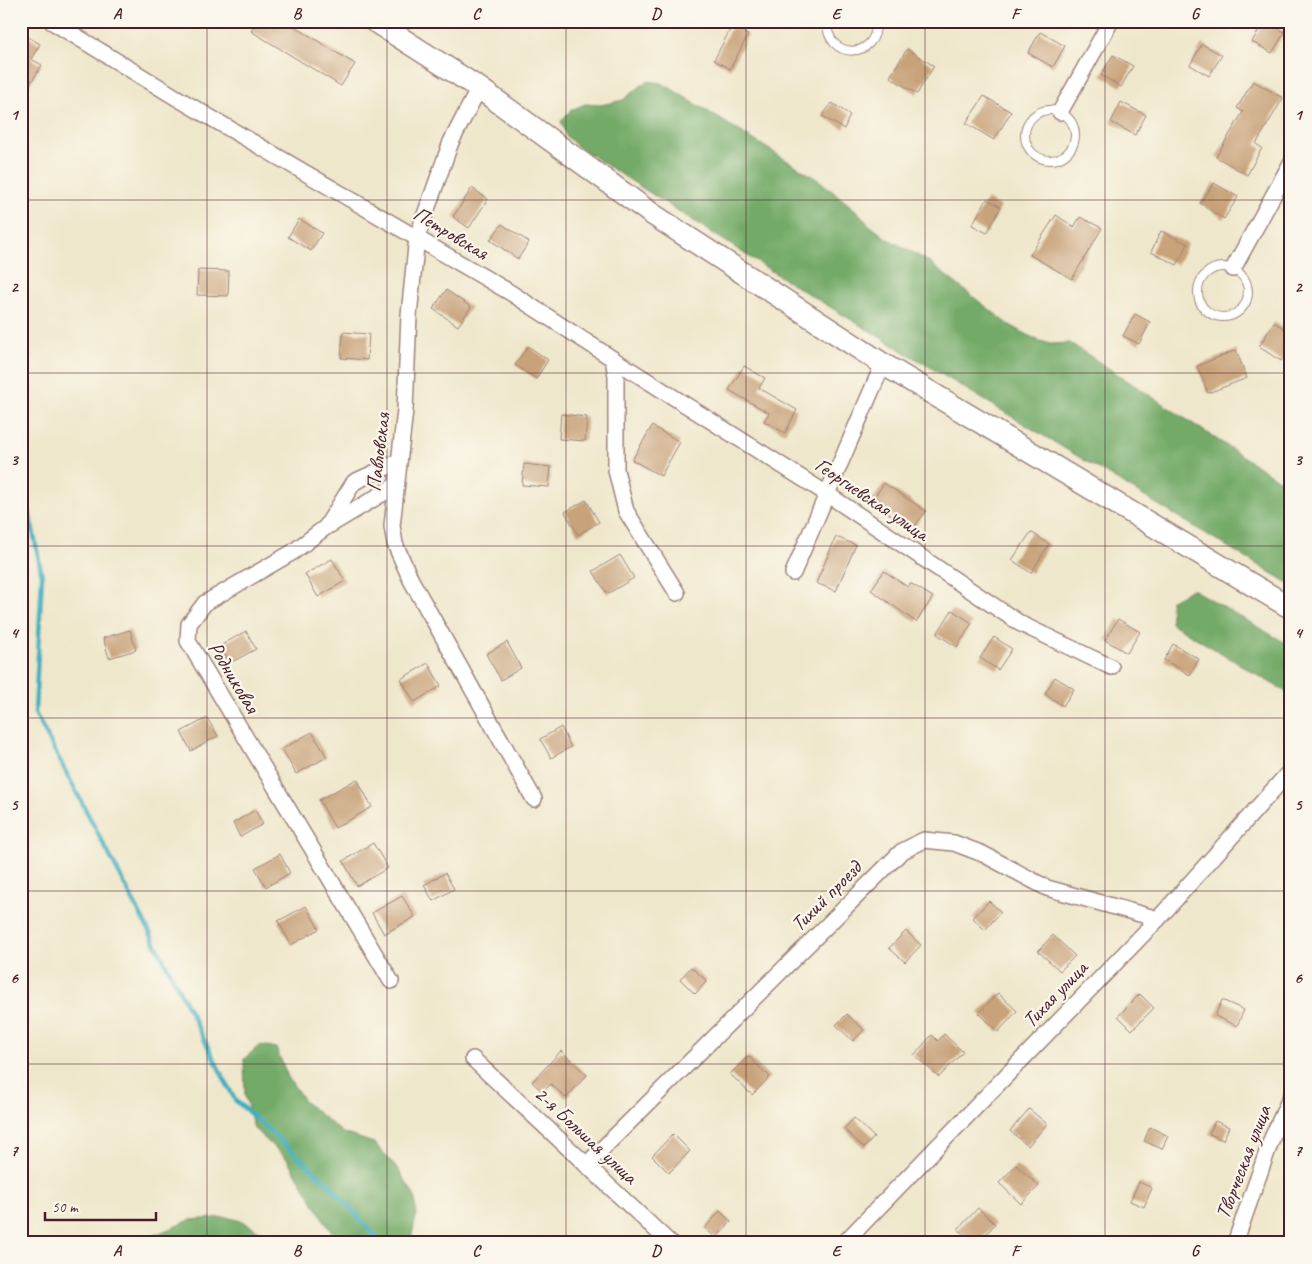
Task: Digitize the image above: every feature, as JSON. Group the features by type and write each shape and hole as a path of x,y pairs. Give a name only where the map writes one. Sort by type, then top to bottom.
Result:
{"street":[{"name":"Петровская","path":"50,21 177,98 511,293 613,359"},
{"path":"374,21 478,88 652,214 883,364 1291,608"},
{"path":"1060,112 1111,21"},
{"name":"Павловская","path":"478,88 450,142 417,237 409,315 405,410 392,526 395,544 411,580 534,799"},
{"path":"1233,268 1291,163"},
{"path":"613,359 616,376 616,470 626,511 677,593"},
{"name":"Георгиевская улица","path":"613,359 827,494 1021,624 1111,667"},
{"path":"793,573 883,364"},
{"name":"Родниковая","path":"391,982 188,641 189,624 205,603 293,552 326,527 354,482 398,462"},
{"path":"326,527 395,486"},
{"name":"Тихая улица","path":"844,1243 1158,919 1291,770"},
{"name":"Тихий проезд","path":"586,1165 900,852 924,840 954,843 983,854 1047,888 1158,919"},
{"name":"2-я Большая улица","path":"473,1059 670,1243"},
{"name":"Творческая улица","path":"1235,1243 1272,1138 1291,1096"}],"lane":[{"path":"827,21 830,38 835,45 850,51 858,51 871,42 875,36 876,21"},
{"path":"1052,110 1060,112 1067,117 1075,132 1071,149 1057,159 1040,158 1028,148 1025,133 1027,126 1037,114 1052,110"},
{"path":"1225,267 1233,268 1245,280 1248,288 1248,297 1238,312 1230,316 1214,315 1207,310 1199,297 1200,282 1210,270 1225,267"}],"green space":[{"path":"647,81 662,83 820,181 885,237 926,260 1008,324 1035,339 1050,344 1070,343 1291,488 1291,585 787,281 577,146 566,136 561,121 571,110 585,104 601,105 623,100"},
{"path":"1192,589 1291,646 1291,695 1171,623 1170,601"},
{"path":"260,1045 276,1048 288,1077 305,1102 343,1133 374,1143 398,1169 415,1197 416,1217 410,1243 338,1243 287,1159 254,1129 245,1096 244,1059"},
{"path":"226,1217 242,1221 280,1243 136,1243 190,1220"}],"building":[{"path":"257,21 286,21 355,64 341,86 251,31"},
{"path":"1264,21 1285,32 1272,53 1252,42"},
{"path":"732,26 748,35 730,69 714,60"},
{"path":"1040,32 1065,46 1053,67 1028,53"},
{"path":"21,33 40,44 31,59 42,65 21,98"},
{"path":"1202,44 1222,55 1209,76 1190,65"},
{"path":"907,49 934,66 917,94 890,77"},
{"path":"1113,55 1133,66 1121,87 1101,75"},
{"path":"1253,81 1283,98 1256,144 1262,148 1247,175 1216,157 1243,112 1237,108"},
{"path":"984,96 1011,112 994,140 966,123"},
{"path":"1121,102 1146,115 1135,135 1111,122"},
{"path":"832,103 850,115 844,129 822,116"},
{"path":"1214,183 1238,197 1224,219 1200,203"},
{"path":"472,188 488,199 469,228 453,217"},
{"path":"987,199 1001,207 987,233 972,225"},
{"path":"1056,215 1074,227 1080,217 1102,228 1072,279 1030,255"},
{"path":"299,219 322,233 311,251 288,237"},
{"path":"502,224 529,242 518,259 490,240"},
{"path":"1161,231 1188,244 1177,265 1151,252"},
{"path":"198,270 229,271 228,296 197,295"},
{"path":"446,290 471,307 458,326 433,309"},
{"path":"1135,314 1150,322 1139,344 1123,336"},
{"path":"1274,322 1291,333 1291,346 1281,361 1259,347"},
{"path":"343,332 369,334 367,360 341,358"},
{"path":"528,346 548,360 536,379 515,365"},
{"path":"1236,350 1247,378 1208,393 1197,366"},
{"path":"744,366 765,378 759,388 797,410 785,433 764,421 769,413 729,390"},
{"path":"561,414 587,417 585,441 559,439"},
{"path":"652,426 680,442 661,476 632,460"},
{"path":"524,464 551,467 549,487 522,485"},
{"path":"884,483 926,511 913,529 871,502"},
{"path":"586,500 599,522 578,535 565,512"},
{"path":"1031,532 1049,544 1031,573 1012,560"},
{"path":"836,537 856,545 836,591 816,583"},
{"path":"620,555 634,578 607,594 593,571"},
{"path":"332,559 345,581 318,597 305,574"},
{"path":"884,571 908,587 910,583 933,597 916,622 871,590"},
{"path":"952,610 972,623 957,647 937,634"},
{"path":"1118,619 1140,632 1127,653 1105,640"},
{"path":"130,630 136,650 109,658 103,638"},
{"path":"246,631 256,649 230,663 220,646"},
{"path":"994,637 1012,649 998,670 980,658"},
{"path":"507,642 521,668 501,680 486,654"},
{"path":"1173,644 1199,659 1190,675 1164,660"},
{"path":"428,663 441,686 414,702 401,679"},
{"path":"1055,677 1074,689 1063,706 1045,694"},
{"path":"207,718 218,736 191,751 181,732"},
{"path":"561,727 571,747 551,758 540,739"},
{"path":"312,732 327,757 296,774 282,749"},
{"path":"357,779 372,807 335,828 319,800"},
{"path":"255,810 263,824 240,837 233,823"},
{"path":"373,843 388,868 357,886 343,861"},
{"path":"280,854 290,873 266,887 255,868"},
{"path":"445,873 454,889 433,901 424,885"},
{"path":"402,896 415,917 384,934 372,913"},
{"path":"989,901 1001,912 985,930 973,918"},
{"path":"306,906 319,929 291,945 278,921"},
{"path":"906,931 921,945 905,962 889,948"},
{"path":"1053,935 1075,956 1060,971 1038,951"},
{"path":"691,967 707,981 695,994 680,979"},
{"path":"998,993 1017,1011 998,1032 979,1013"},
{"path":"1140,994 1154,1008 1132,1030 1118,1016"},
{"path":"1222,1000 1244,1010 1237,1026 1215,1016"},
{"path":"847,1014 864,1030 853,1041 836,1025"},
{"path":"944,1034 963,1052 939,1077 914,1055 932,1035 938,1041"},
{"path":"561,1051 587,1075 566,1098 551,1084 543,1092 532,1082"},
{"path":"748,1056 770,1077 752,1095 730,1074"},
{"path":"1029,1109 1047,1124 1028,1146 1010,1131"},
{"path":"854,1118 874,1137 864,1148 844,1129"},
{"path":"1215,1121 1229,1127 1223,1140 1209,1134"},
{"path":"1150,1127 1168,1136 1162,1149 1144,1141"},
{"path":"673,1134 690,1151 669,1173 652,1156"},
{"path":"1016,1165 1039,1186 1021,1204 999,1183"},
{"path":"1139,1182 1152,1188 1144,1207 1130,1201"},
{"path":"978,1208 995,1224 978,1243 973,1243 958,1229"},
{"path":"720,1211 731,1222 716,1238 705,1228"}],"waterway":[{"path":"21,470 42,576 35,713 235,1100 330,1185 381,1243"}]}
